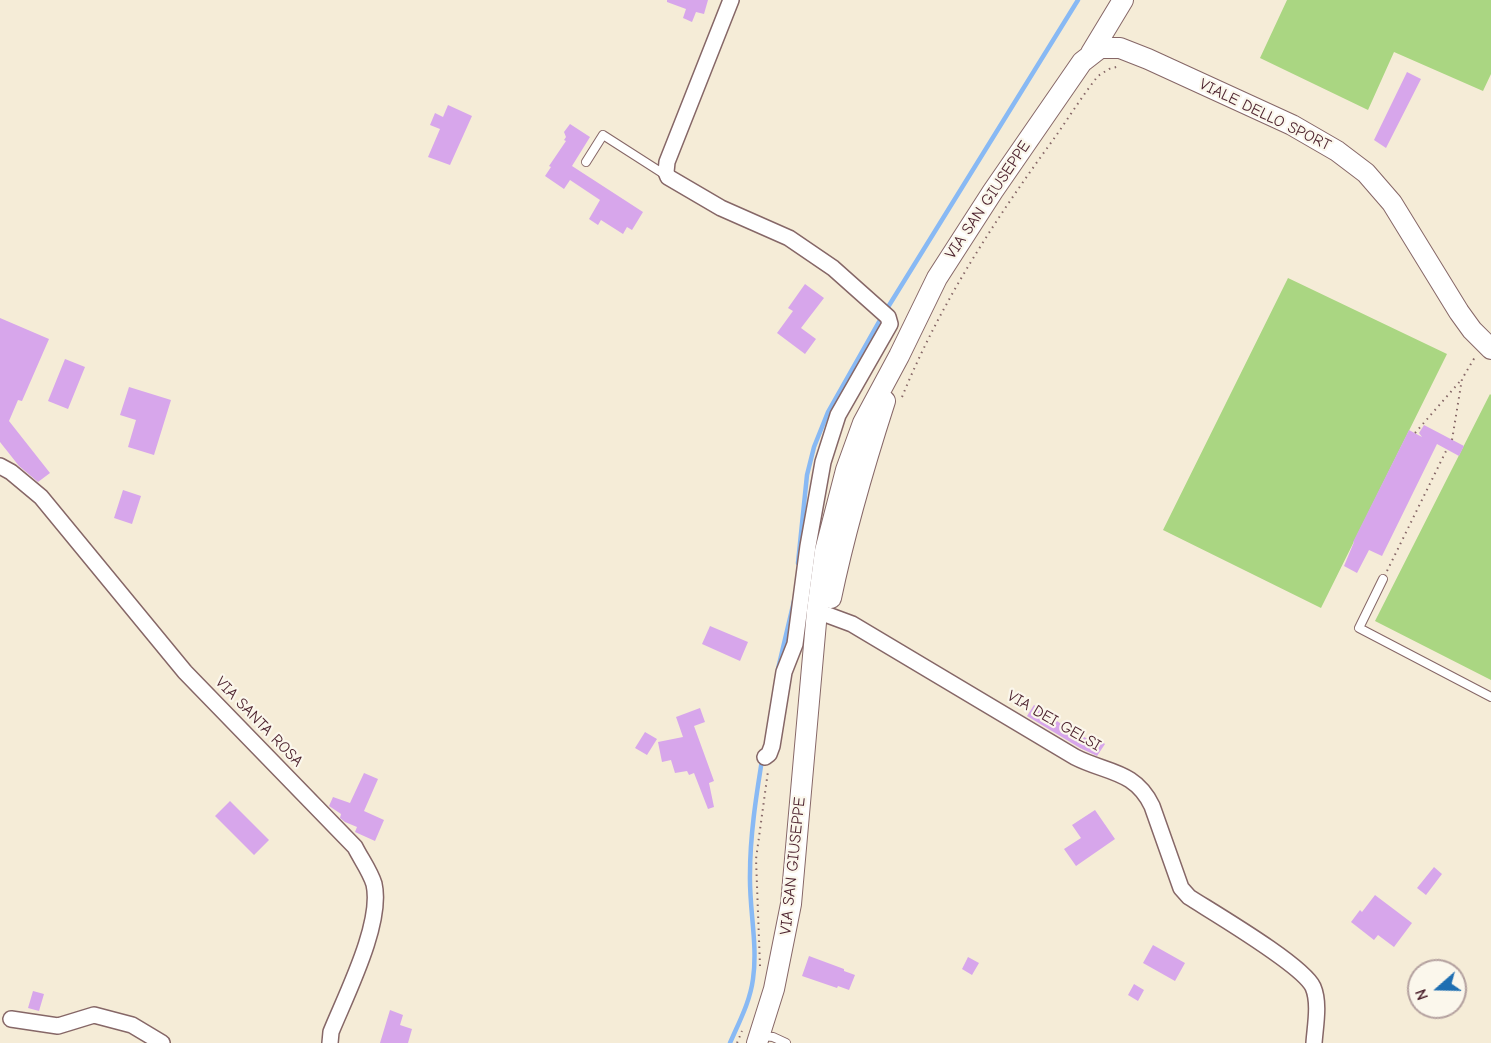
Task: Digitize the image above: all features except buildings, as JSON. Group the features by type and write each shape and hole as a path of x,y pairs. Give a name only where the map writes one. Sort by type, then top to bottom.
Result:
{"street":[{"path":"731,0 667,162 668,177 721,208 789,238 833,268 884,313 891,324 838,415 823,462 808,546 795,644 784,672 772,746 767,762"},
{"name":"VIA SAN GIUSEPPE","path":"758,1040 774,989 791,904 812,686 822,612 825,551 854,473 863,423 937,278 1073,73 1091,53 1123,0"},
{"name":"VIALE DELLO SPORT","path":"1091,53 1100,48 1110,47 1130,52 1292,125 1337,151 1366,173 1392,203 1484,352"},
{"path":"823,462 854,473"},
{"name":"VIA SANTA ROSA","path":"0,466 11,472 41,497 185,672 355,848 366,866 374,884 376,906 373,928 331,1032 330,1043"},
{"name":"VIA DEI GELSI","path":"822,612 861,630 1075,757 1090,765 1124,775 1137,784 1152,806 1181,888 1189,897 1263,945 1307,978 1313,986 1316,1001 1314,1043"},
{"path":"11,1019 58,1026 94,1015 132,1025 162,1043"}],"lane":[{"path":"586,162 603,135 668,177"},
{"path":"1383,579 1359,628 1491,697"},
{"path":"758,1040 773,1037 786,1043"}],"path":[{"path":"899,405 923,348 945,305 1011,198 1098,76 1109,69 1123,65"},
{"path":"1415,433 1484,352"},
{"path":"1452,440 1462,380"},
{"path":"1383,579 1447,449"},
{"path":"759,975 756,859 767,762"},
{"path":"737,1043 746,1022"}],"green space":[{"path":"1287,0 1491,0 1491,74 1483,91 1394,52 1368,110 1260,58"},
{"path":"1288,278 1447,354 1321,608 1163,530"},
{"path":"1491,395 1491,680 1375,621"}],"waterway":[{"path":"798,563 807,475 814,447 828,412 880,320 1078,0"},
{"path":"778,669 794,601"},
{"path":"730,1043 747,1004 753,979 750,860 762,760"}]}
